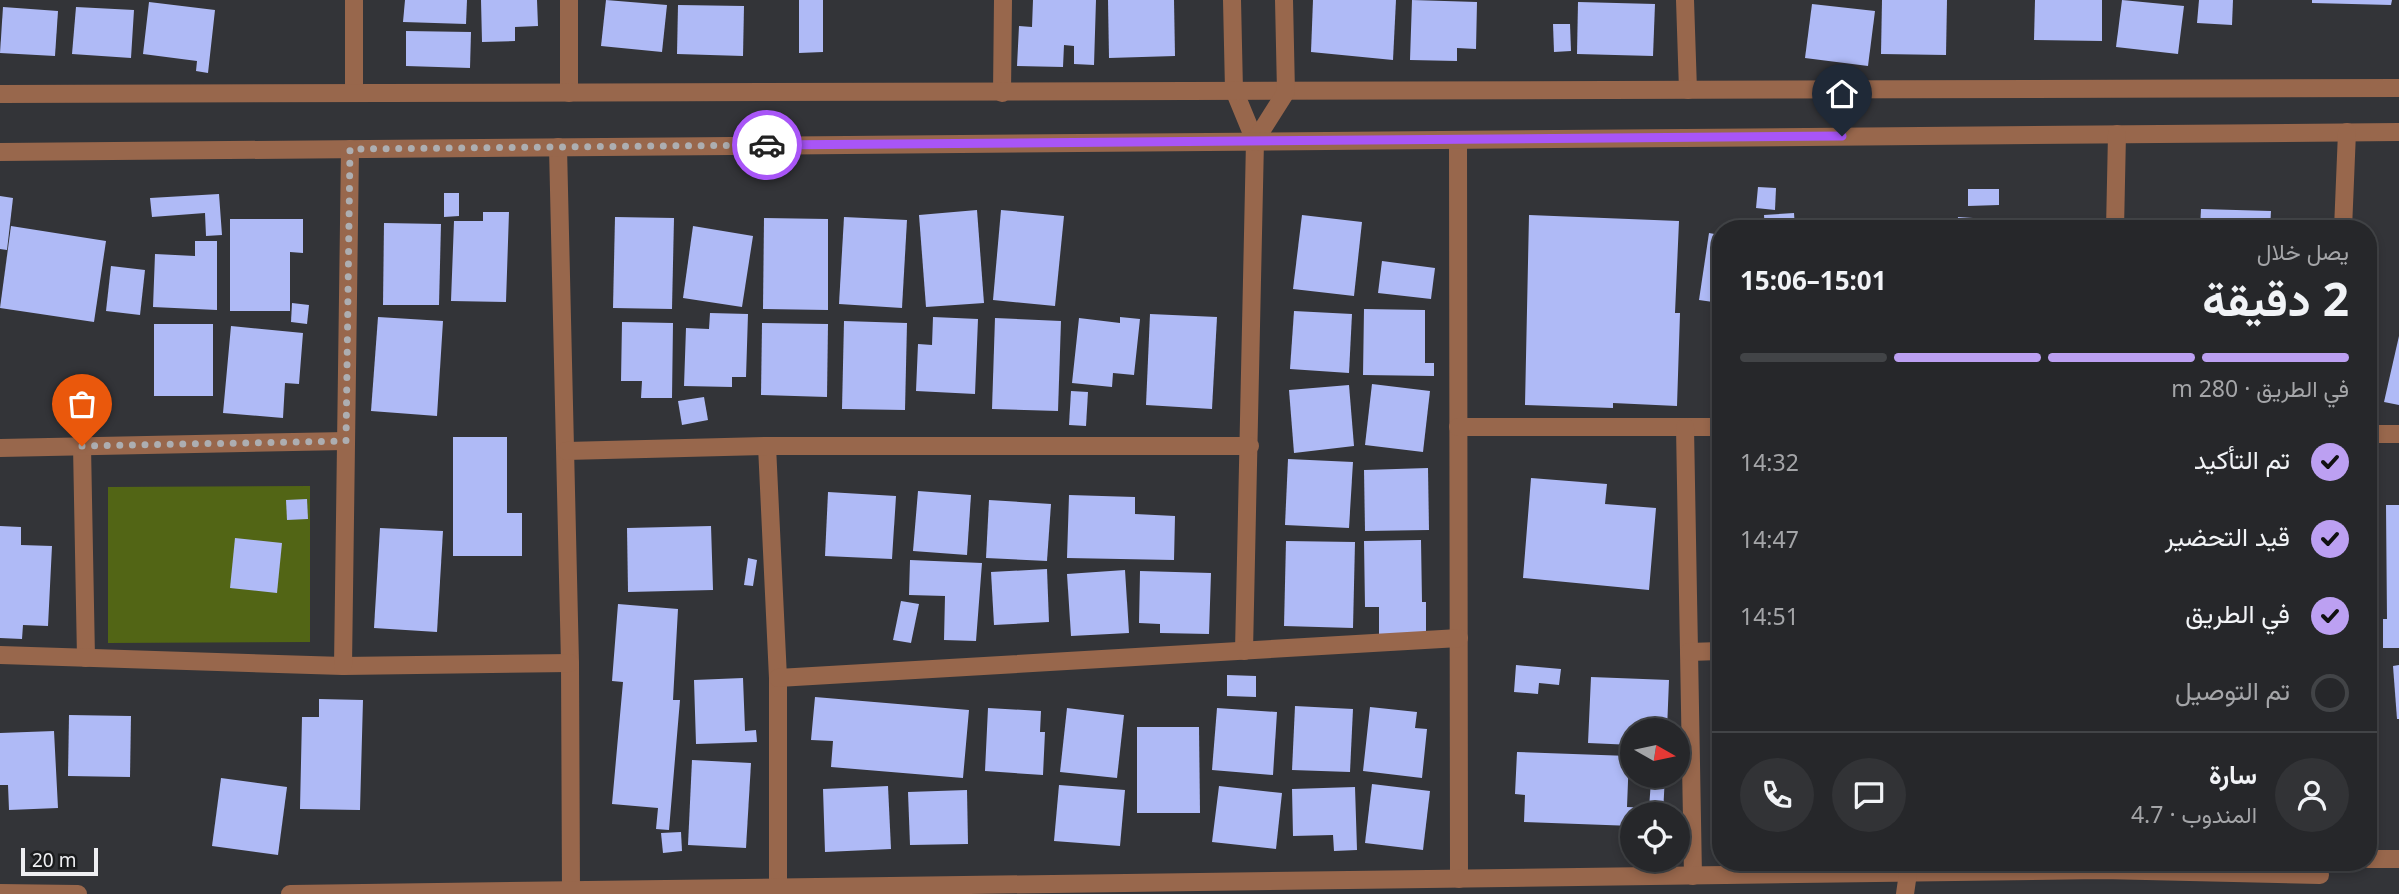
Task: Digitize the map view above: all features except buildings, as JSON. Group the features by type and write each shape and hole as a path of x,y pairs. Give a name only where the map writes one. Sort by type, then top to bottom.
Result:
{"street":[{"path":"354,0 354,93"},
{"path":"569,0 569,93"},
{"path":"1003,0 1003,93"},
{"path":"1232,0 1234,90 1255,141 1244,651"},
{"path":"1255,141 1286,92 1284,0"},
{"path":"1685,0 1688,90"},
{"path":"0,94 2399,88"},
{"path":"2343,220 2347,132"},
{"path":"0,152 2399,132"},
{"path":"2115,220 2117,134"},
{"path":"1458,140 1459,879"},
{"path":"558,147 570,663 570,892"},
{"path":"343,666 350,149"},
{"path":"1458,427 1712,427"},
{"path":"1685,427 1693,876"},
{"path":"2377,434 2399,434"},
{"path":"0,448 346,441"},
{"path":"82,446 86,658"},
{"path":"566,450 767,446 1250,446"},
{"path":"767,446 778,678 778,889"},
{"path":"778,678 1459,638"},
{"path":"1689,652 1712,651"},
{"path":"0,655 343,666 570,663"},
{"path":"2377,859 2399,859"},
{"path":"290,894 1265,888 1459,879 1963,871"},
{"path":"2320,871 2320,894"},
{"path":"1905,894 1908,873"},
{"path":"0,892 78,894"}],"green space":[{"path":"310,486 310,642 108,643 108,487"}],"way so far":[{"path":"82,446 346,441 350,149 767,145"}],"route":[{"path":"767,145 1842,136"}]}
